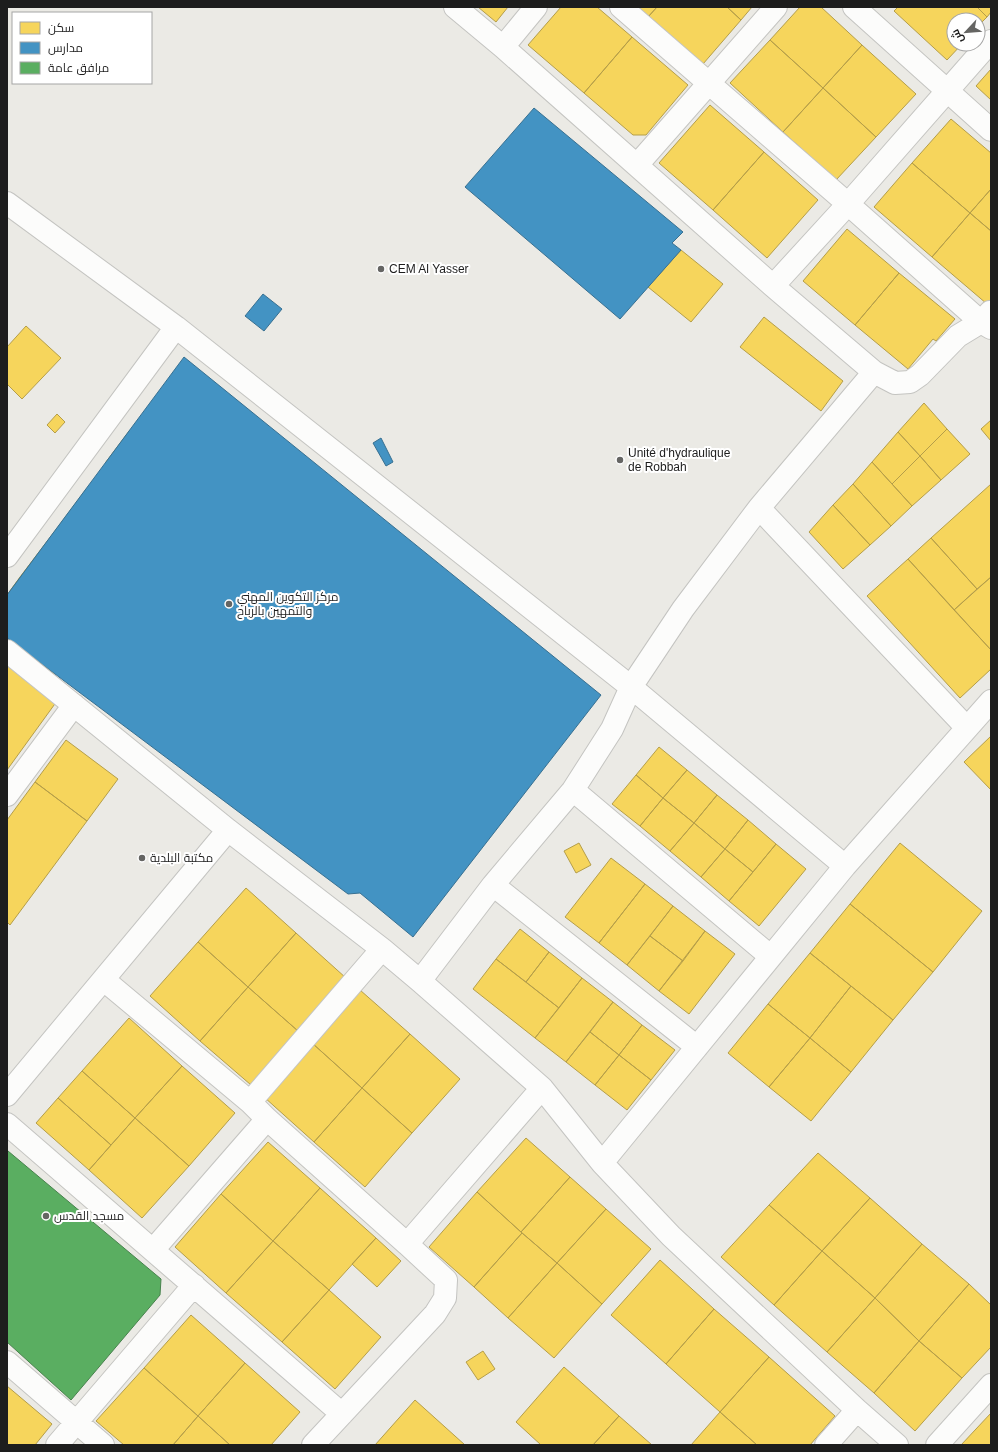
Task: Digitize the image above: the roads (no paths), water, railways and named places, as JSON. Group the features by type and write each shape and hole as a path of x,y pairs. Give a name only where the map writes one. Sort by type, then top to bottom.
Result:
{"street":[{"path":"455,7 503,47 773,286 874,372 895,383 910,382 920,375 958,336 988,321 848,204 621,7"},
{"path":"503,47 536,7"},
{"path":"637,165 776,7"},
{"path":"854,7 991,130"},
{"path":"773,286 848,204 991,41"},
{"path":"7,203 176,327 631,687 845,866"},
{"path":"7,556 176,327"},
{"path":"420,981 493,885 573,790 612,729 631,687 683,609 758,508 874,372"},
{"path":"758,508 967,728"},
{"path":"7,651 228,830 382,949 542,1088 602,1163 671,1236 857,1410 897,1445"},
{"path":"602,1163 845,866 991,701"},
{"path":"7,795 74,705"},
{"path":"573,790 770,956"},
{"path":"9,1087 104,980 228,830"},
{"path":"493,885 697,1046"},
{"path":"250,1102 382,949"},
{"path":"104,980 250,1102 446,1280 445,1298 436,1314 313,1445"},
{"path":"407,1244 542,1088"},
{"path":"153,1250 267,1119"},
{"path":"7,1124 342,1414"},
{"path":"57,1445 194,1285"},
{"path":"7,1362 103,1445"},
{"path":"937,1445 991,1385"},
{"path":"826,1445 857,1410"}],"place":[{"name":"CEM Al Yasser","path":"381,269"},
{"name":"Unité d'hydraulique de Robbah","path":"620,460"},
{"name":"مركز التكوين المهني والتمهين بالرباح","path":"229,604"},
{"name":"مكتبة البلدية","path":"142,858"},
{"name":"مسجد القدس","path":"46,1216"}]}
